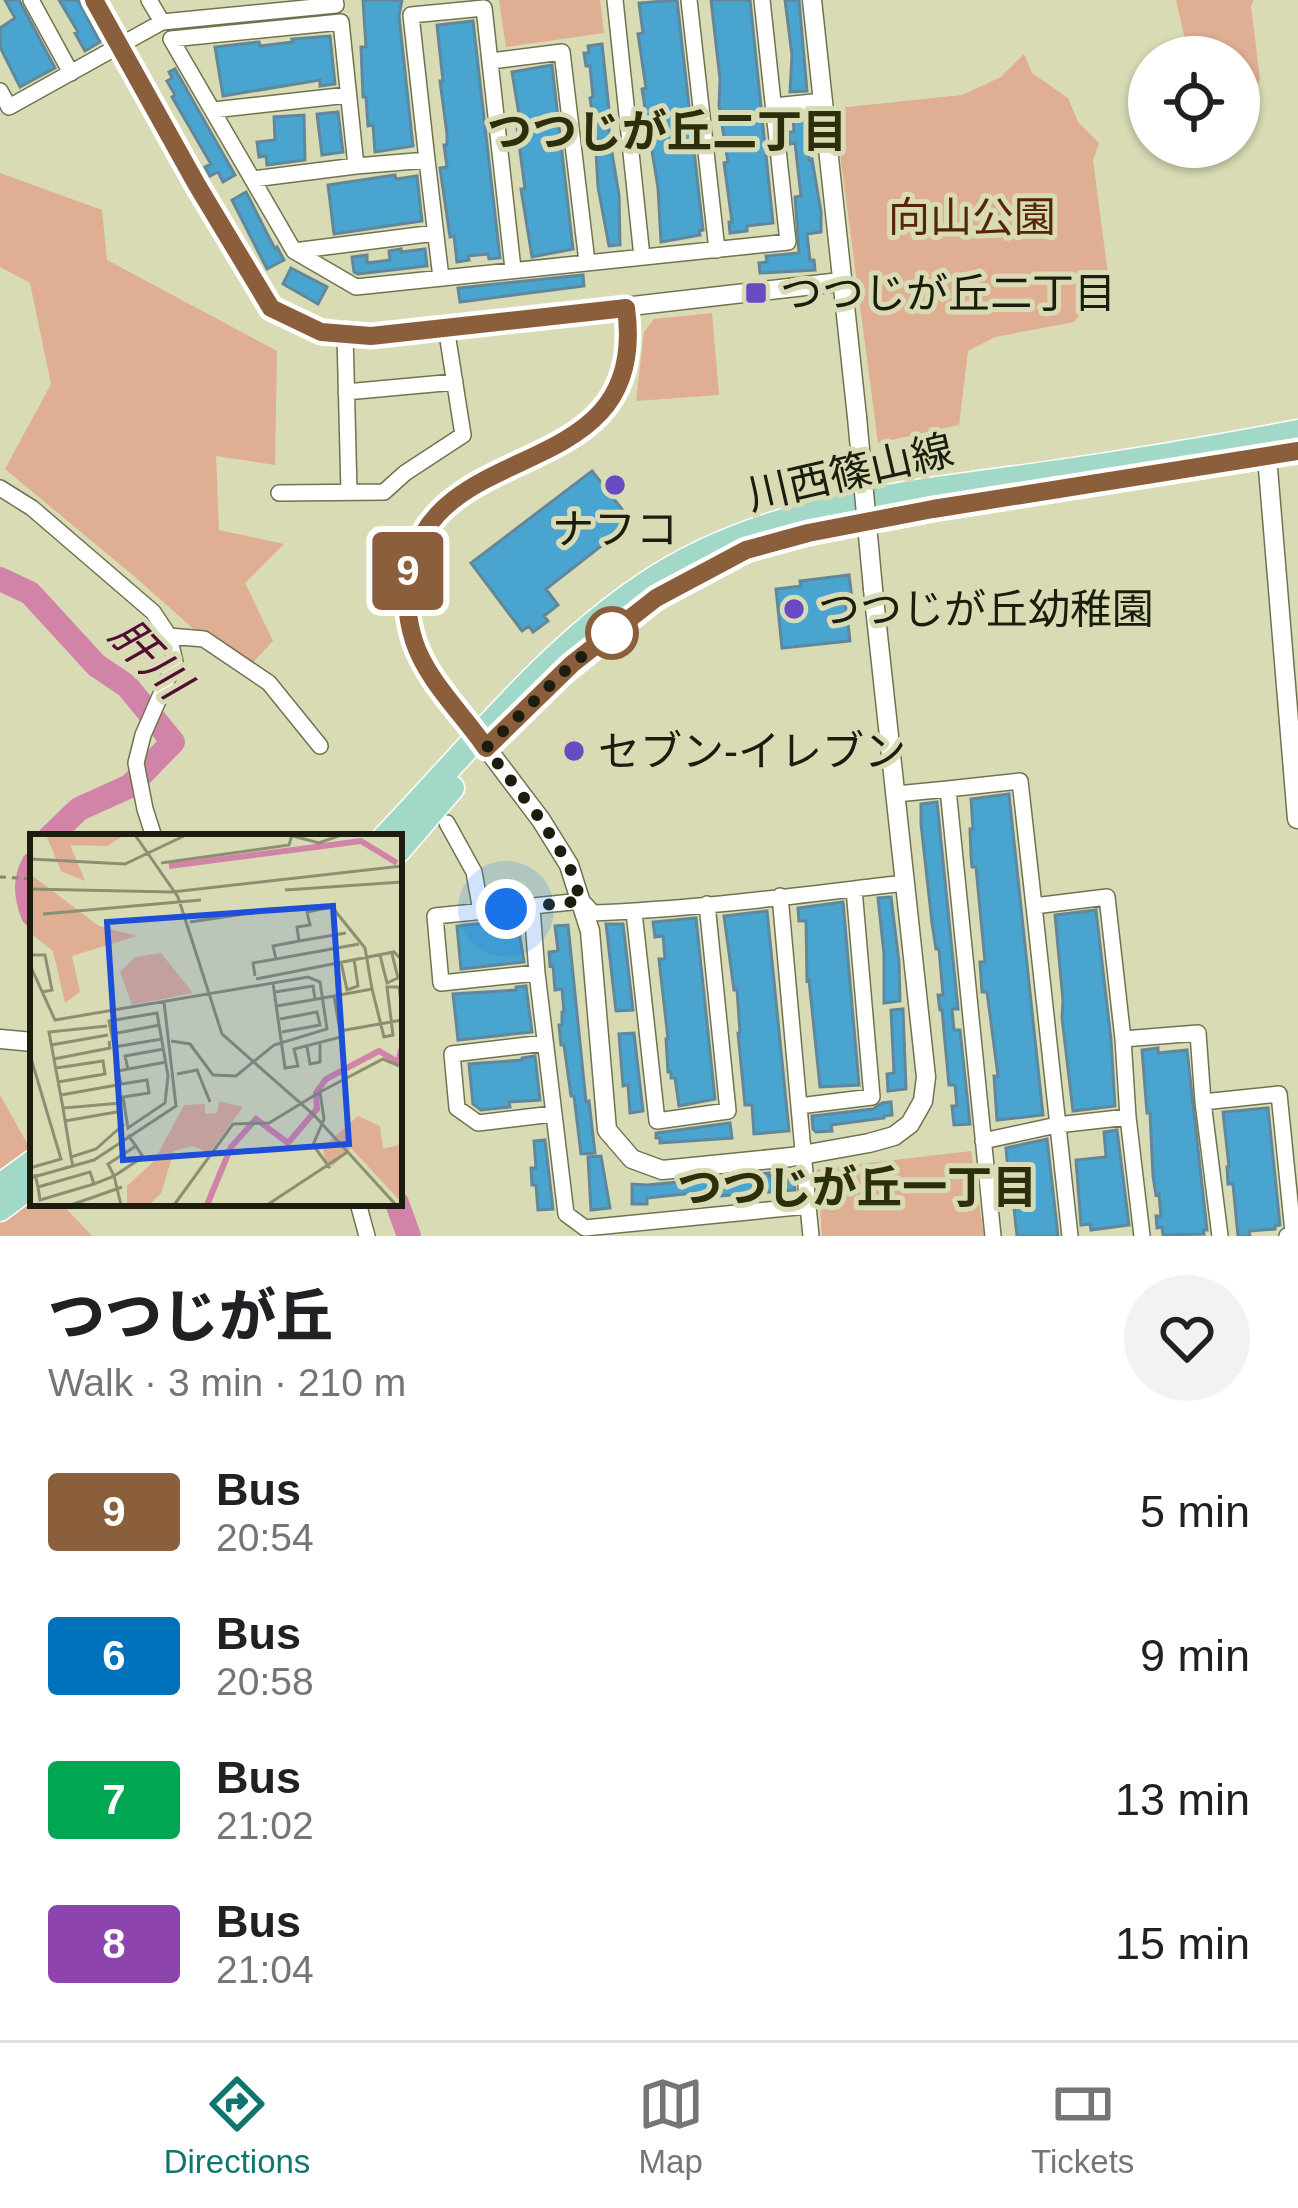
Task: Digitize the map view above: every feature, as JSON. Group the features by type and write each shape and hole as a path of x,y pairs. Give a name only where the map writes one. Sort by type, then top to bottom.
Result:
{"main road":[{"name":"川西篠山線","path":"388,834 444,784 590,627 646,583 722,542 882,496 1298,432"},
{"name":"川西篠山線","path":"482,741 656,598 746,550 933,509 1298,451"},
{"name":"川西篠山線","path":"402,846 444,784"},
{"path":"0,1186 30,1164"},
{"path":"0,1209 30,1186"}],"street":[{"path":"31,0 70,73"},
{"path":"94,0 271,308 321,332 371,336 840,282"},
{"path":"149,0 162,22"},
{"path":"0,91 9,107 162,22 263,6 336,5 335,0"},
{"path":"615,0 642,256"},
{"path":"689,0 717,250"},
{"path":"356,166 341,22 171,39 294,250 356,287 788,242 762,0"},
{"path":"626,308 631,340 626,367 605,410 581,432 458,496 429,523 408,572 407,610 415,644 429,671 541,820 569,865 590,931 607,1130 632,1159 662,1170 804,1155 894,1136 910,1124 923,1101 926,1077 812,0"},
{"path":"441,278 411,15 484,8 513,269"},
{"path":"490,61 562,52 587,262"},
{"path":"213,110 348,95"},
{"path":"774,106 824,101"},
{"path":"253,179 427,160"},
{"path":"294,250 435,233"},
{"path":"279,493 384,492 463,435 446,327"},
{"path":"345,335 349,492"},
{"path":"346,392 454,382"},
{"path":"1267,456 1297,819"},
{"path":"0,488 32,508 136,597 169,636 175,662 136,763 153,834"},
{"path":"169,636 204,639 269,683 320,746"},
{"path":"896,794 1020,781 1070,1236"},
{"path":"948,789 993,1236"},
{"path":"448,823 474,872 481,911"},
{"path":"581,901 593,913 634,912 905,883"},
{"path":"799,1106 872,1097 854,889"},
{"path":"780,896 811,1236"},
{"path":"1034,906 1107,897 1142,1236"},
{"path":"538,974 441,983 435,916 581,901"},
{"path":"634,912 658,1121 728,1111 707,904"},
{"path":"532,908 566,1214 585,1228 616,1231 808,1206"},
{"path":"1123,1039 1198,1033 1220,1236"},
{"path":"0,1039 30,1042"},
{"path":"545,1043 452,1054 457,1108 478,1123 553,1114"},
{"path":"1203,1102 1279,1094 1293,1232 1287,1236"},
{"path":"983,1141 1057,1125 1128,1117"},
{"path":"359,1206 367,1236"}],"path":[{"path":"0,877 30,879"}],"green space":[{"path":"499,0 600,0 604,33 506,47"},
{"path":"1176,0 1254,0 1255,36 1184,36"},
{"name":"向山公園","path":"1024,54 1032,73 1068,98 1078,122 1099,143 1093,160 1109,282 1074,322 995,337 968,351 959,425 878,443 837,130 838,108 962,95 1001,77"},
{"path":"0,173 102,210 107,260 277,351 275,465 216,456 219,530 284,544 245,583 273,641 243,673 5,469 51,384 30,283 0,267"},
{"path":"712,313 719,395 636,401 644,332 654,319"},
{"path":"0,1095 30,1149 30,1206 64,1206 92,1236 0,1236"},
{"path":"971,1151 984,1236 822,1236 817,1169"}],"building":[{"path":"5,0 19,0 55,68 20,87 0,47 0,28 15,18"},
{"path":"59,0 78,0 100,42 85,51"},
{"path":"363,0 402,0 399,16 413,146 375,152 373,125 368,126 363,97"},
{"path":"677,0 703,230 700,235 661,242 658,188 642,89 646,88 639,3"},
{"path":"711,0 750,0 773,223 747,226 747,231 730,233 724,163 728,162"},
{"path":"785,0 799,0 807,91 790,92 792,55"},
{"path":"473,21 500,258 489,259 488,254 457,262 440,168 447,167 447,134 437,25"},
{"path":"330,36 335,84 320,86 320,80 223,96 215,47"},
{"path":"602,44 619,195 620,245 609,246 598,187 590,66 586,66 584,53 589,53 588,46"},
{"path":"552,65 573,249 532,257 521,189 525,189 517,128 521,127 512,72"},
{"path":"175,69 235,175 223,182 218,172 210,176 205,167 211,164 172,97 167,81"},
{"path":"338,112 343,152 322,155 317,114"},
{"path":"304,115 305,160 267,165 266,156 259,157 257,142 275,140 274,117"},
{"path":"807,115 809,160 821,212 821,232 807,234 815,270 760,273 759,263 767,262 766,256 799,253 795,197 801,196 795,143 790,144 788,132 794,132 793,116"},
{"path":"395,175 396,179 417,176 422,221 334,234 328,185"},
{"path":"246,192 284,260 267,269 232,200"},
{"path":"425,249 427,266 354,272 352,257 367,255 367,263 390,260 389,251"},
{"path":"291,268 327,287 318,304 283,284"},
{"path":"583,275 584,286 460,302 458,288"},
{"path":"592,471 632,522 546,589 558,605 533,632 529,626 522,631 471,563"},
{"path":"849,575 852,598 845,598 850,641 782,648 776,589"},
{"path":"1009,794 1043,1115 997,1120 994,1076 998,1076 987,992 982,992 980,962 985,962 971,856 971,799"},
{"path":"937,802 958,1009 952,1009 954,1030 960,1030 970,1124 954,1125 955,1085 949,1085 938,995 943,995 939,949 921,824 921,804"},
{"path":"891,897 900,1001 884,1003 878,898"},
{"path":"843,902 859,1085 820,1087 807,981 806,921 799,921 798,908"},
{"path":"1096,910 1115,1106 1073,1111 1055,915"},
{"path":"767,911 789,1131 754,1134 752,1105 745,1105 737,990 724,916"},
{"path":"696,918 715,1099 679,1106 675,1078 668,1072 659,959 665,959 663,936 655,937 653,922"},
{"path":"521,919 524,962 461,969 457,926"},
{"path":"606,924 623,924 633,1010 616,1011"},
{"path":"568,925 595,1153 581,1154 561,1045 562,989 555,990 550,966 549,952 558,951 555,926"},
{"path":"526,986 532,1032 458,1040 453,994"},
{"path":"903,1009 906,1089 888,1091 887,1074 894,1073 891,1010"},
{"path":"634,1033 643,1111 630,1113 619,1034"},
{"path":"1158,1048 1158,1053 1187,1050 1204,1234 1163,1235 1162,1227 1157,1228 1156,1216 1161,1216 1142,1050"},
{"path":"535,1056 540,1100 481,1110 473,1104 469,1064"},
{"path":"891,1102 892,1115 884,1118 831,1125 832,1131 813,1129 812,1116 873,1109"},
{"path":"1268,1108 1280,1225 1238,1236 1233,1184 1228,1184 1223,1112"},
{"path":"730,1123 732,1138 660,1143 656,1138 656,1133"},
{"path":"1117,1130 1129,1225 1091,1230 1090,1224 1081,1225 1076,1160 1106,1157 1104,1132"},
{"path":"1047,1139 1058,1236 1017,1236 1011,1181 1003,1182 1002,1171 1008,1170 1006,1148"},
{"path":"545,1140 553,1209 538,1210 531,1168 536,1168 534,1141"},
{"path":"601,1156 610,1208 591,1210 588,1157"},
{"path":"793,1173 795,1190 695,1198 694,1193 632,1204 632,1184"}],"waterway":[{"name":"肝川","path":"0,579 30,593 96,665 127,686 173,742 130,786 79,809 53,834"},
{"name":"肝川","path":"30,872 30,905"},
{"name":"肝川","path":"398,1206 409,1236"}],"bus line":[{"name":"9","path":"94,0 271,308 321,332 371,336 626,308 631,340 626,367 605,410 581,432 458,496 429,523 416,545 408,572 407,610 415,644 429,671 486,748 572,664 656,598 746,550 933,509 1298,451"}],"place":[{"name":"つつじが丘二丁目","path":"756,293"},
{"name":"ナフコ","path":"615,485"},
{"name":"つつじが丘幼稚園","path":"794,609"},
{"name":"セブン-イレブン","path":"574,751"}],"district":[{"name":"つつじが丘二丁目","path":"667,131"},
{"name":"つつじが丘一丁目","path":"857,1187"}],"route":[{"path":"506,909 581,901 569,865 486,748 572,664 612,633"}]}
